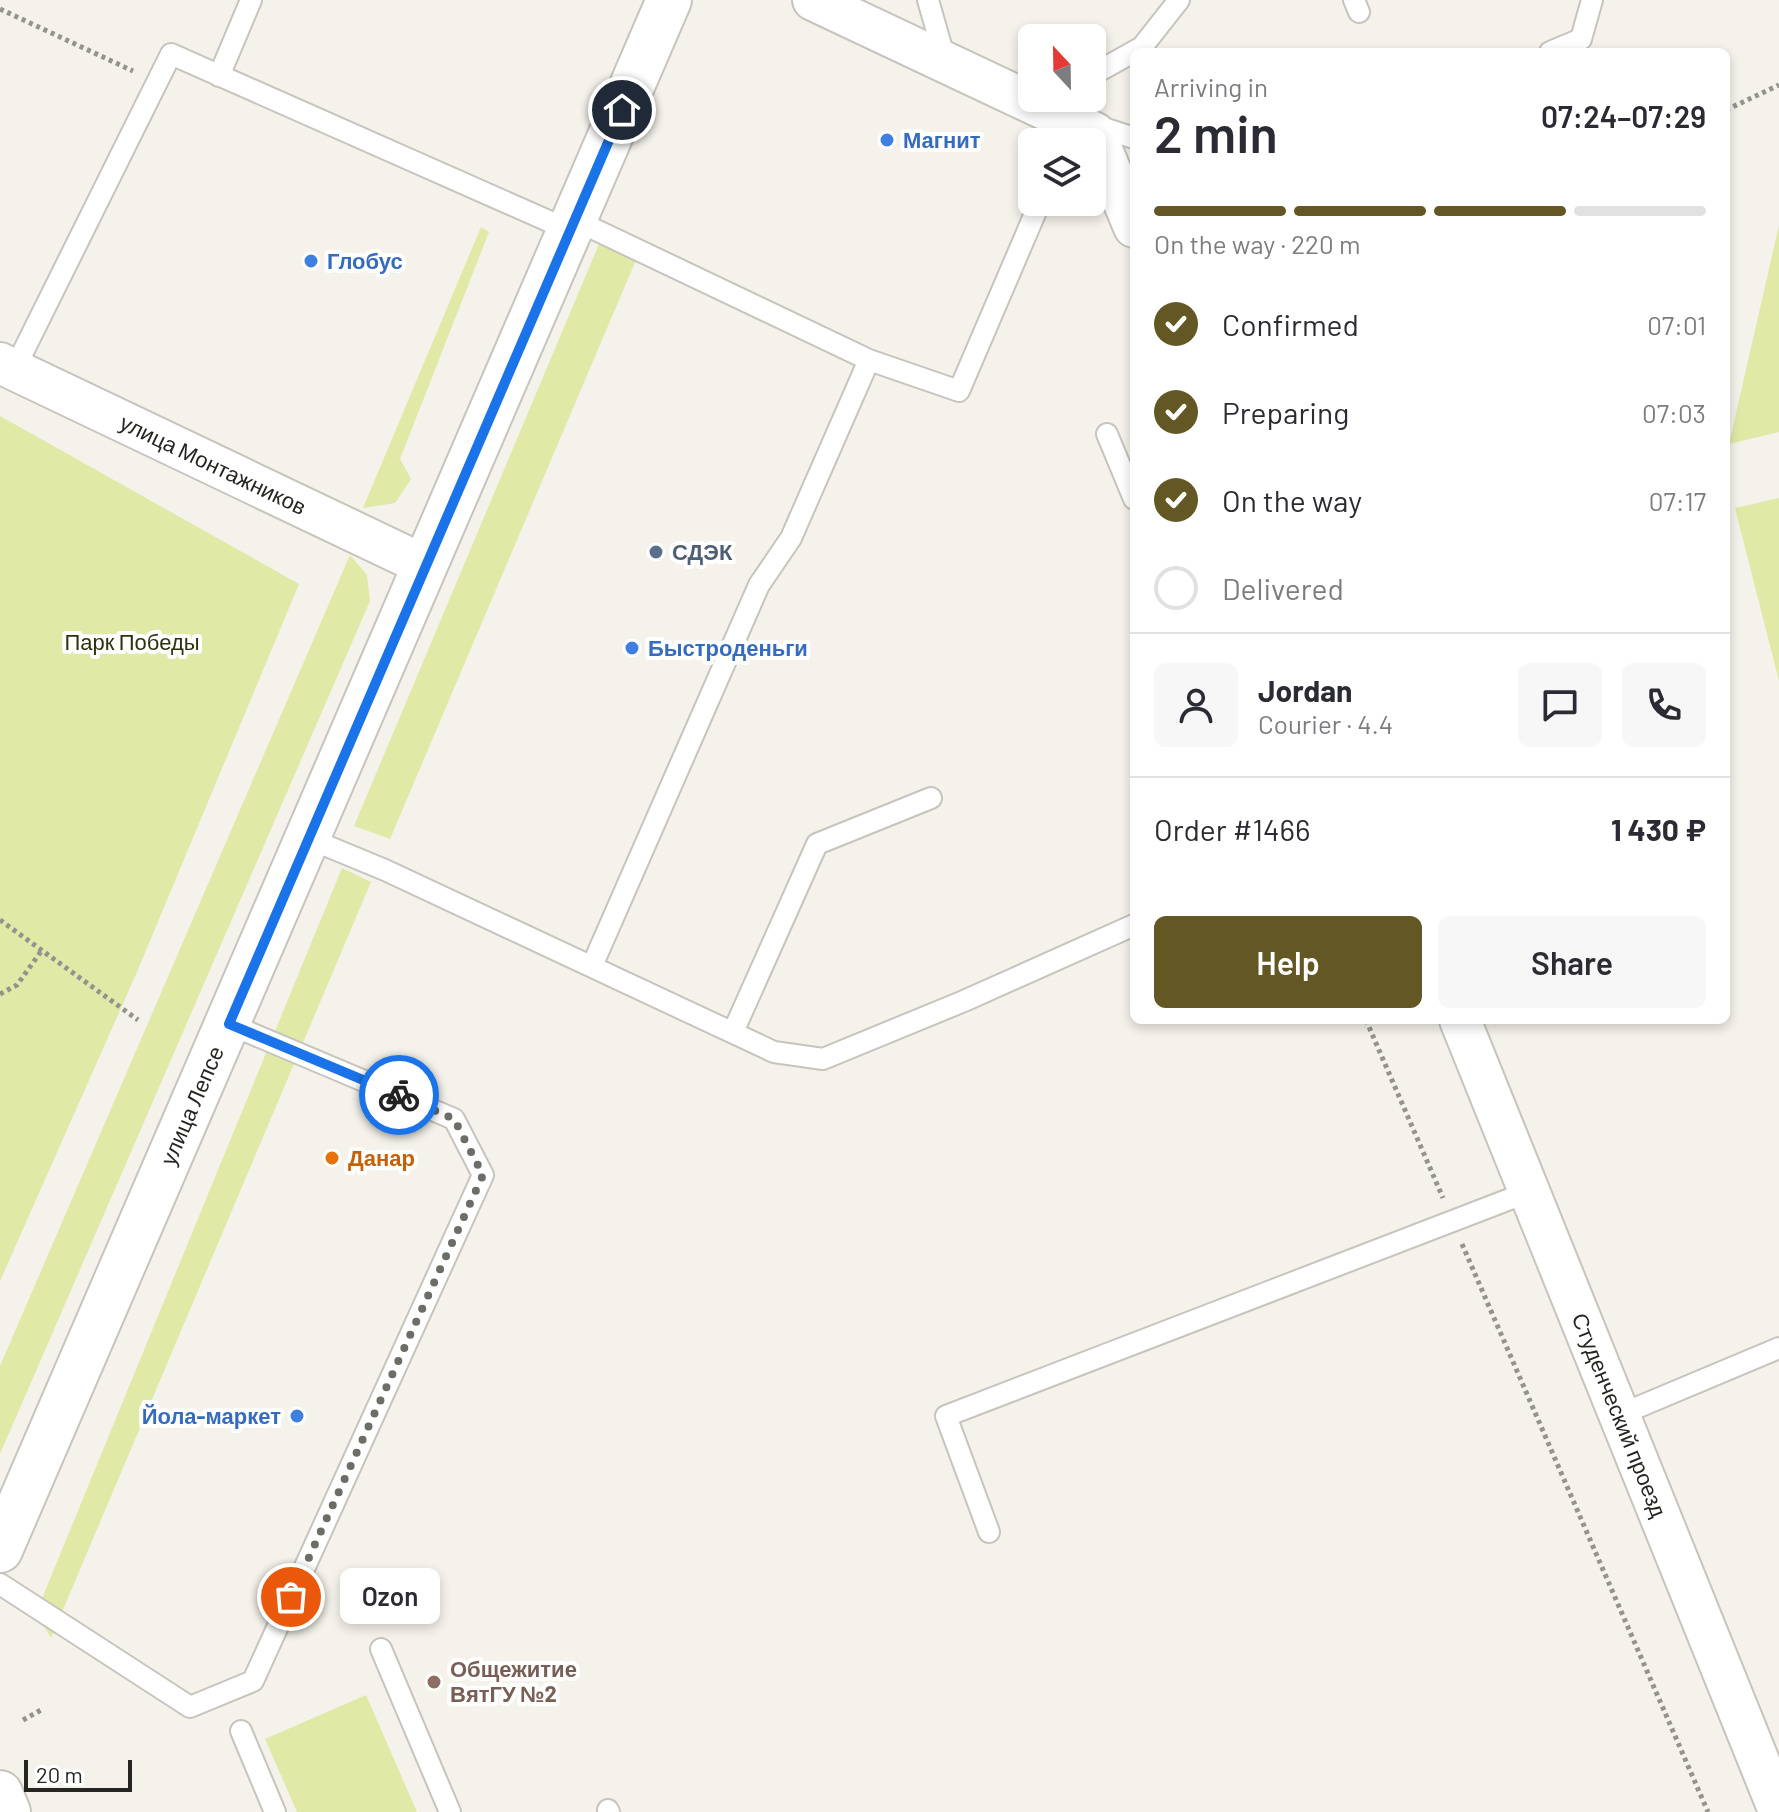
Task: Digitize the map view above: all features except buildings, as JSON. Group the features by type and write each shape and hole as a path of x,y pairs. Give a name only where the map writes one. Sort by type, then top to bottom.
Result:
{"main road":[{"name":"улица Лепсе","path":"0,1550 310,839 669,0"},
{"path":"0,1793 8,1812"}],"street":[{"path":"813,0 1095,133 1130,217"},
{"name":"улица Монтажников","path":"7,366 426,566"},
{"name":"Студенческий проезд","path":"1462,1024 1617,1416 1779,1811"}],"lane":[{"path":"219,76 251,0"},
{"path":"928,0 946,63"},
{"path":"1140,48 1179,0"},
{"path":"1560,48 1581,39 1592,0"},
{"path":"7,366 171,54 573,226 869,360 959,391 1034,216"},
{"path":"1106,67 1130,54"},
{"path":"1060,118 1130,137"},
{"path":"592,966 759,585 791,538 869,360"},
{"path":"1107,434 1130,489"},
{"path":"733,1032 817,844 931,798"},
{"path":"310,839 385,870 774,1052 823,1059 964,1001 1130,927"},
{"path":"0,1584 190,1707 253,1681 483,1175 454,1119 307,1054 229,1024"},
{"path":"989,1532 946,1416 1528,1192"},
{"path":"1617,1416 1779,1348"},
{"path":"381,1649 450,1812"},
{"path":"241,1731 275,1812"}],"path":[{"path":"0,9 157,82"},
{"path":"1730,108 1779,85"},
{"path":"0,920 138,1020"},
{"path":"0,994 17,985 42,950"},
{"path":"1368,1024 1708,1812"},
{"path":"23,1720 41,1710"}],"green space":[{"path":"1779,225 1779,432 1730,444"},
{"path":"481,227 489,232 400,459 411,479 395,503 363,508"},
{"path":"602,237 639,253 390,839 354,826"},
{"name":"Парк Победы","path":"0,416 299,584 137,972 0,1281"},
{"path":"1779,498 1779,681 1735,508"},
{"path":"350,555 367,575 370,601 0,1454 0,1366"},
{"path":"342,868 371,882 51,1638 36,1613"},
{"path":"366,1695 417,1812 297,1812 265,1739"}],"way so far":[{"path":"291,1597 483,1175 454,1119 399,1095"}],"place":[{"name":"Магнит","path":"887,140"},
{"name":"Глобус","path":"311,261"},
{"name":"СДЭК","path":"656,552"},
{"name":"Быстроденьги","path":"632,648"},
{"name":"Данар","path":"332,1158"},
{"name":"Йола-маркет","path":"297,1416"},
{"name":"Ozon","path":"291,1597"},
{"name":"Общежитие ВятГУ №2","path":"434,1682"}],"route":[{"path":"399,1095 229,1024 622,110"}]}
